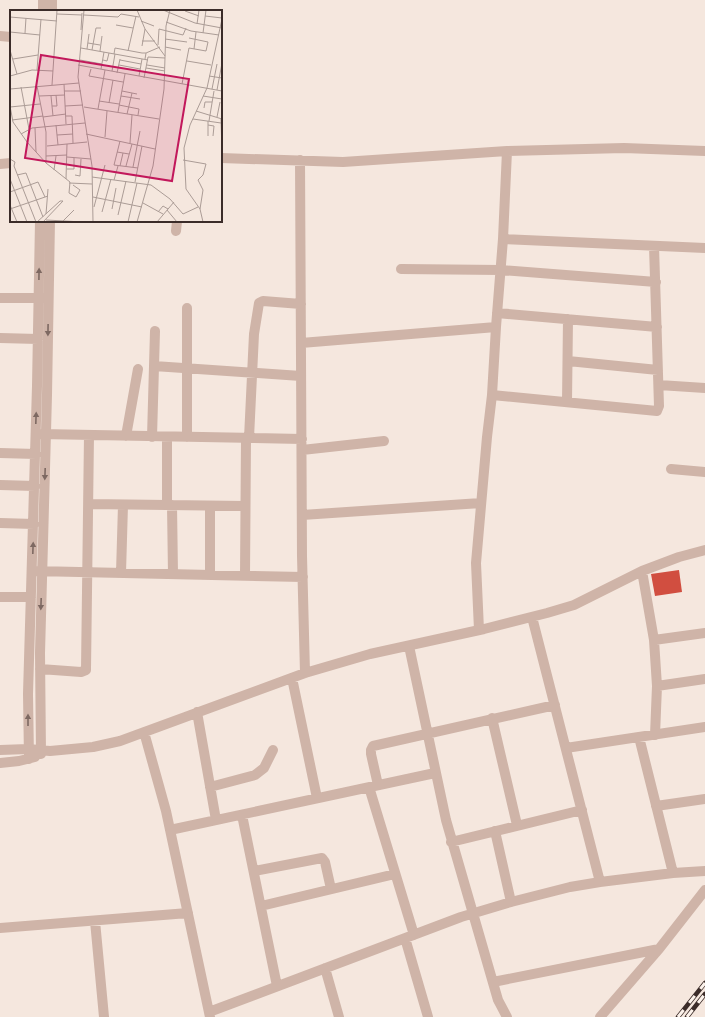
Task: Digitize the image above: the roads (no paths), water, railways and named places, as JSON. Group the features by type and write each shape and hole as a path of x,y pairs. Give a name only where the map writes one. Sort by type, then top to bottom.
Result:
{"street":[{"path":"222,158 343,162 507,151 624,148 705,151"},
{"path":"479,630 476,563 492,395 497,313 504,239 507,151"},
{"path":"300,160 302,515 305,673"},
{"path":"0,164 10,163"},
{"path":"40,222 44,298 38,339 41,434 36,454 34,524 44,752"},
{"path":"29,754 31,597 37,571 44,298 50,222"},
{"path":"504,239 705,248"},
{"path":"492,395 657,411 660,406 654,246"},
{"path":"401,269 501,270 656,282"},
{"path":"0,298 44,298"},
{"path":"245,576 247,438 254,334 259,303 264,301 301,304"},
{"path":"187,308 187,437"},
{"path":"497,313 657,327"},
{"path":"567,402 568,319"},
{"path":"301,343 496,327"},
{"path":"152,437 155,332"},
{"path":"0,338 38,339"},
{"path":"568,361 658,370"},
{"path":"154,366 301,376"},
{"path":"126,436 138,369"},
{"path":"659,384 705,388"},
{"path":"41,434 302,439"},
{"path":"40,669 81,672 86,670 89,435"},
{"path":"167,437 172,574"},
{"path":"302,450 384,440"},
{"path":"0,453 36,454"},
{"path":"671,469 705,472"},
{"path":"0,485 35,486"},
{"path":"302,515 481,503"},
{"path":"89,504 245,506"},
{"path":"121,573 123,505"},
{"path":"210,506 210,575"},
{"path":"0,523 34,524"},
{"path":"0,763 29,754 120,741 305,673 370,654 479,630 574,605 642,571 679,557 705,550"},
{"path":"37,571 303,577"},
{"path":"642,571 654,640 656,686 655,735"},
{"path":"0,597 31,597"},
{"path":"532,617 600,882"},
{"path":"654,640 705,632"},
{"path":"409,646 451,842 501,1008 506,1017"},
{"path":"292,678 317,798"},
{"path":"656,686 705,680"},
{"path":"428,1017 373,786 371,750 373,746 555,705"},
{"path":"197,712 216,820"},
{"path":"492,718 517,825"},
{"path":"566,748 705,727"},
{"path":"144,732 170,830 210,1015 277,986 325,968 472,914 512,902 570,887 600,882 673,873 705,871"},
{"path":"639,737 673,873"},
{"path":"0,750 29,754"},
{"path":"210,787 255,775 264,768 273,750"},
{"path":"170,830 435,773"},
{"path":"656,806 705,799"},
{"path":"451,842 495,830 582,810"},
{"path":"242,814 277,986"},
{"path":"495,830 512,902"},
{"path":"254,871 322,858 325,862 331,889"},
{"path":"261,906 395,874"},
{"path":"600,1017 659,949 705,890"},
{"path":"0,928 188,913"},
{"path":"95,920 104,1017"},
{"path":"493,982 659,949"},
{"path":"325,968 339,1017"}],"railway":[{"path":"678,1017 705,983"},
{"path":"687,1017 705,994"}]}
